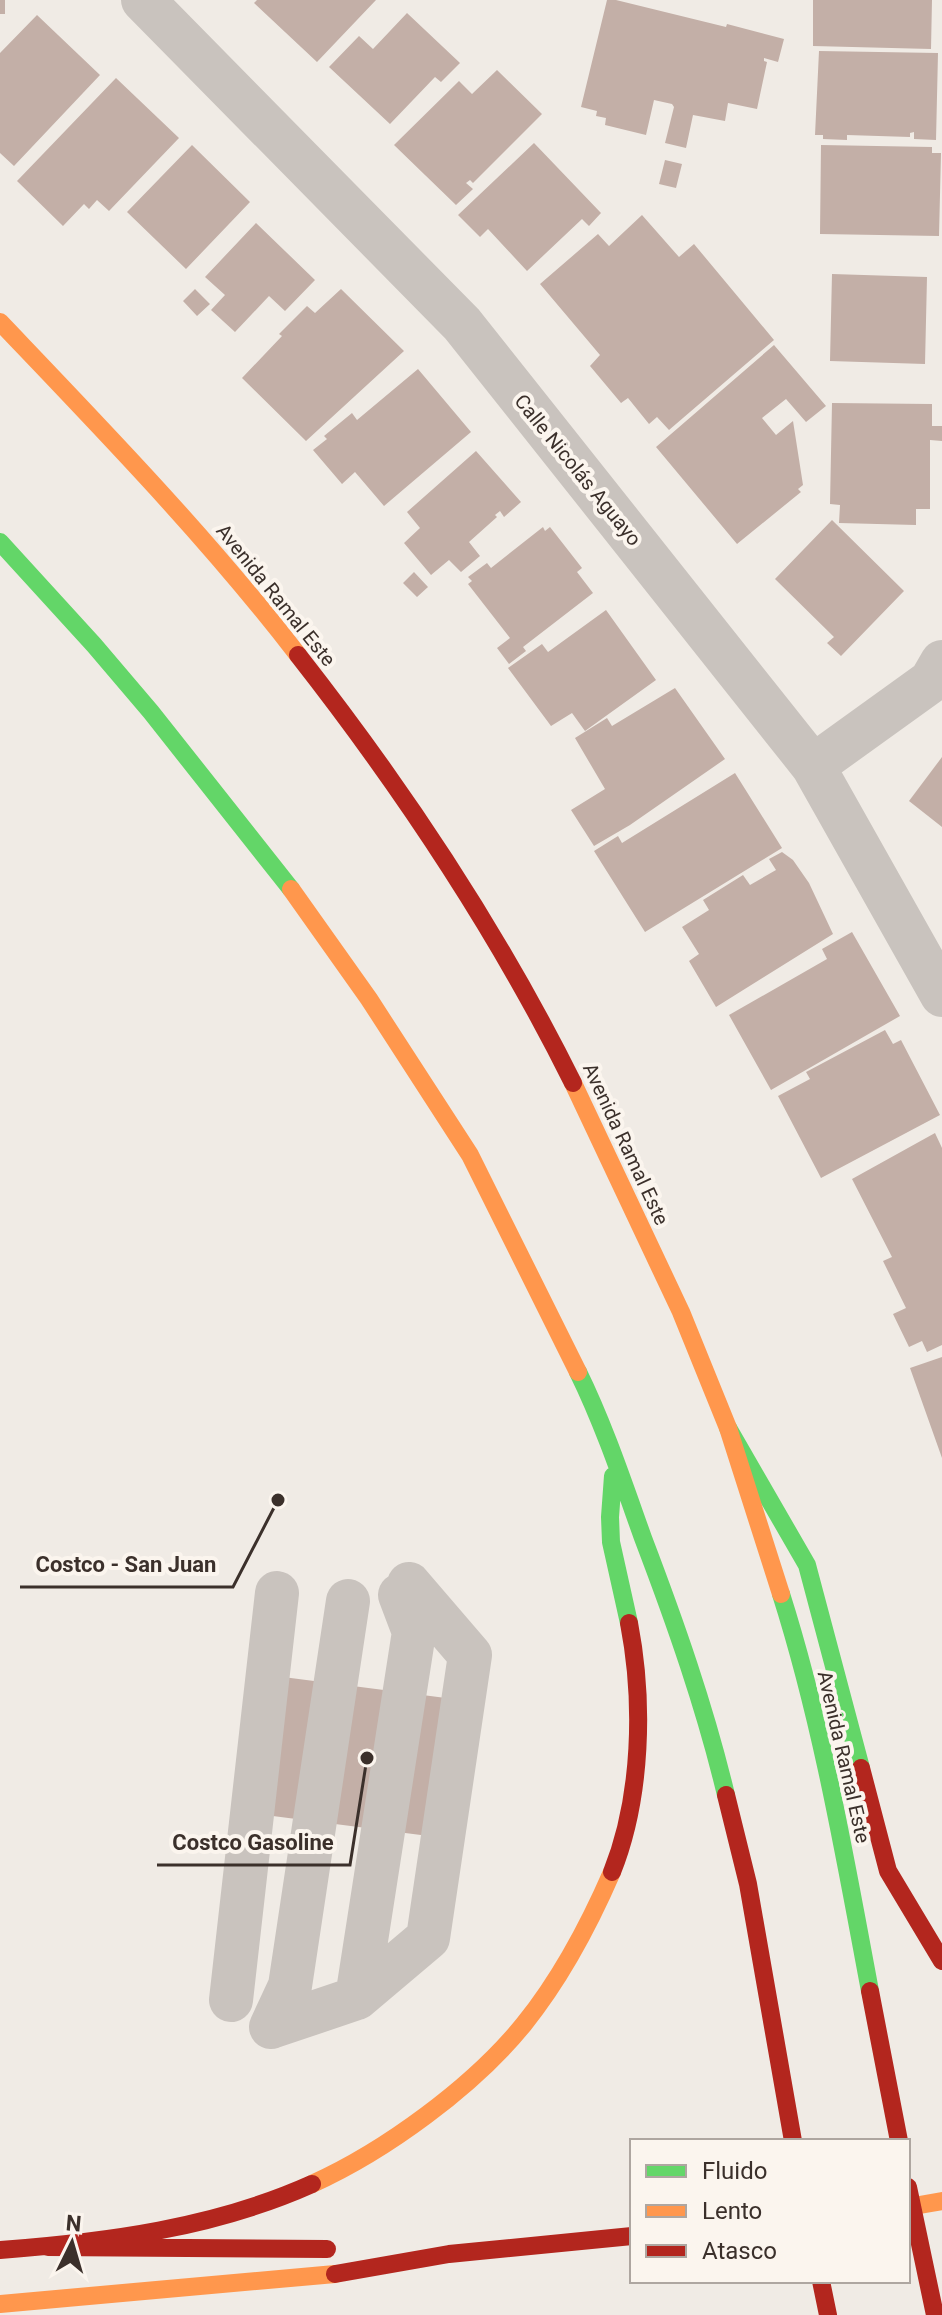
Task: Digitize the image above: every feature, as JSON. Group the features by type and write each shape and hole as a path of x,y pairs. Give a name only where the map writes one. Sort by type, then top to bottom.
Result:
{"main road":[{"name":"Avenida Ramal Este","path":"0,322 146,475 254,598 362,737 440,850 552,1040 587,1109 681,1312 728,1428 785,1608 836,1812 899,2139"},
{"path":"0,542 94,645 181,749 304,906 369,999 470,1155 585,1387 685,1650 715,1749 748,1884 793,2139"},
{"path":"728,1428 807,1565 888,1871 942,1961"},
{"path":"48,2247 216,2219 257,2206 350,2165 442,2103 513,2038 545,1998 594,1912 620,1852 633,1798 638,1734 636,1690 630,1629 610,1539 614,1458"},
{"path":"935,2315 910,2207 942,2201"},
{"path":"0,2304 352,2272 449,2254 630,2236"},
{"path":"0,2250 48,2247 449,2254"},
{"path":"821,2283 828,2315"}],"street":[{"name":"Calle Nicolás Aguayo","path":"143,0 462,324 813,766 942,995"},
{"path":"813,766 931,681 942,662"},
{"path":"348,1601 290,1986 271,2027 357,1998 428,1938 470,1655 404,1589 414,1632 357,1998"},
{"path":"231,2000 277,1593"}],"building":[{"path":"0,0 5,0 5,14 0,14"},
{"path":"257,0 376,0 317,62 254,3"},
{"path":"607,0 784,39 778,62 764,58 767,62 757,109 728,103 725,121 693,115 686,148 665,143 674,107 672,104 654,100 646,135 605,125 606,118 596,116 597,111 581,107"},
{"path":"813,0 932,0 931,49 813,46"},
{"path":"407,13 460,63 441,82 435,77 390,124 329,67 359,36 373,49"},
{"path":"37,15 100,75 14,166 0,153 0,53"},
{"path":"819,51 938,53 936,140 914,139 914,132 910,133 910,137 847,135 847,140 823,139 823,135 815,135"},
{"path":"497,70 542,114 473,183 470,180 466,183 473,189 456,205 394,145 459,81 472,94"},
{"path":"116,78 179,138 109,211 97,200 89,209 84,204 63,226 17,181"},
{"path":"534,143 601,213 589,226 582,219 527,271 488,229 480,237 458,215"},
{"path":"192,145 250,202 186,269 127,212"},
{"path":"821,145 932,147 932,153 941,153 939,236 820,234"},
{"path":"665,160 682,164 676,188 659,184"},
{"path":"642,215 679,257 694,244 774,340 669,430 657,417 649,424 628,398 621,403 590,366 600,355 540,284 598,234 609,246"},
{"path":"256,223 315,280 285,311 269,296 235,332 211,310 225,295 205,277"},
{"path":"832,274 927,277 925,364 830,361"},
{"path":"195,289 210,304 197,316 183,301"},
{"path":"341,289 404,351 306,441 242,378 307,306 315,313"},
{"path":"774,345 826,406 806,422 786,399 762,418 776,435 793,421 803,485 798,489 801,492 737,544 656,447"},
{"path":"418,369 471,432 384,506 355,472 342,484 313,450 327,439 324,436 352,413 357,420"},
{"path":"832,403 932,404 932,426 942,426 942,441 930,440 930,509 916,509 916,525 839,523 840,505 830,504"},
{"path":"476,451 521,502 504,517 500,511 469,542 480,556 461,572 449,560 431,575 404,543 420,528 407,512"},
{"path":"832,520 904,591 841,656 827,643 834,637 775,579"},
{"path":"543,527 545,531 550,527 582,568 577,572 593,593 523,647 526,651 509,664 497,648 510,638 468,584 472,581 468,577 487,563 491,568"},
{"path":"414,572 428,587 417,597 403,583"},
{"path":"606,610 656,680 585,731 572,713 551,726 508,668 542,644 548,652"},
{"path":"675,688 725,759 630,825 594,846 571,810 605,789 575,738 607,718 612,726"},
{"path":"942,757 942,827 909,801"},
{"path":"735,773 782,848 645,932 594,851 618,836 622,843"},
{"path":"782,852 793,860 809,883 833,934 716,1007 689,961 699,954 682,927 709,910 703,900 743,875 750,885 776,870 769,859"},
{"path":"852,932 900,1016 771,1090 729,1015 827,959 822,949"},
{"path":"885,1030 893,1044 901,1040 940,1115 821,1178 778,1096 810,1079 806,1072"},
{"path":"935,1133 942,1148 942,1345 927,1352 922,1341 909,1347 893,1314 906,1308 883,1261 892,1257 852,1179"},
{"path":"942,1357 942,1458 910,1368"},
{"path":"283,1677 469,1701 452,1839 265,1815"}],"traffic: fast":[{"path":"0,542 151,712 291,889"},
{"path":"578,1372 613,1454 678,1633 726,1795"},
{"path":"728,1428 807,1565 861,1768"},
{"path":"613,1476 611,1542 629,1623"},
{"path":"781,1594 821,1741 870,1991"}],"traffic: slow":[{"path":"0,322 191,526 298,655"},
{"path":"291,889 369,999 470,1155 578,1372"},
{"path":"573,1083 681,1312 728,1428 781,1594"},
{"path":"312,2184 398,2135 454,2094 503,2048 562,1970 612,1872"},
{"path":"910,2207 942,2201"},
{"path":"0,2304 335,2274"}],"traffic: jam":[{"path":"298,655 375,757 446,862 513,970 573,1083"},
{"path":"612,1872 622,1843 635,1781 637,1684 629,1623"},
{"path":"861,1768 888,1871 942,1961"},
{"path":"726,1795 748,1884 793,2139"},
{"path":"870,1991 899,2139"},
{"path":"0,2250 119,2237 198,2222 237,2212 312,2184"},
{"path":"910,2196 935,2315"},
{"path":"335,2274 449,2254 630,2236"},
{"path":"48,2247 327,2249"},
{"path":"821,2283 828,2315"}],"place":[{"name":"Costco - San Juan","path":"278,1500"},
{"name":"Costco Gasoline","path":"367,1758"}]}
